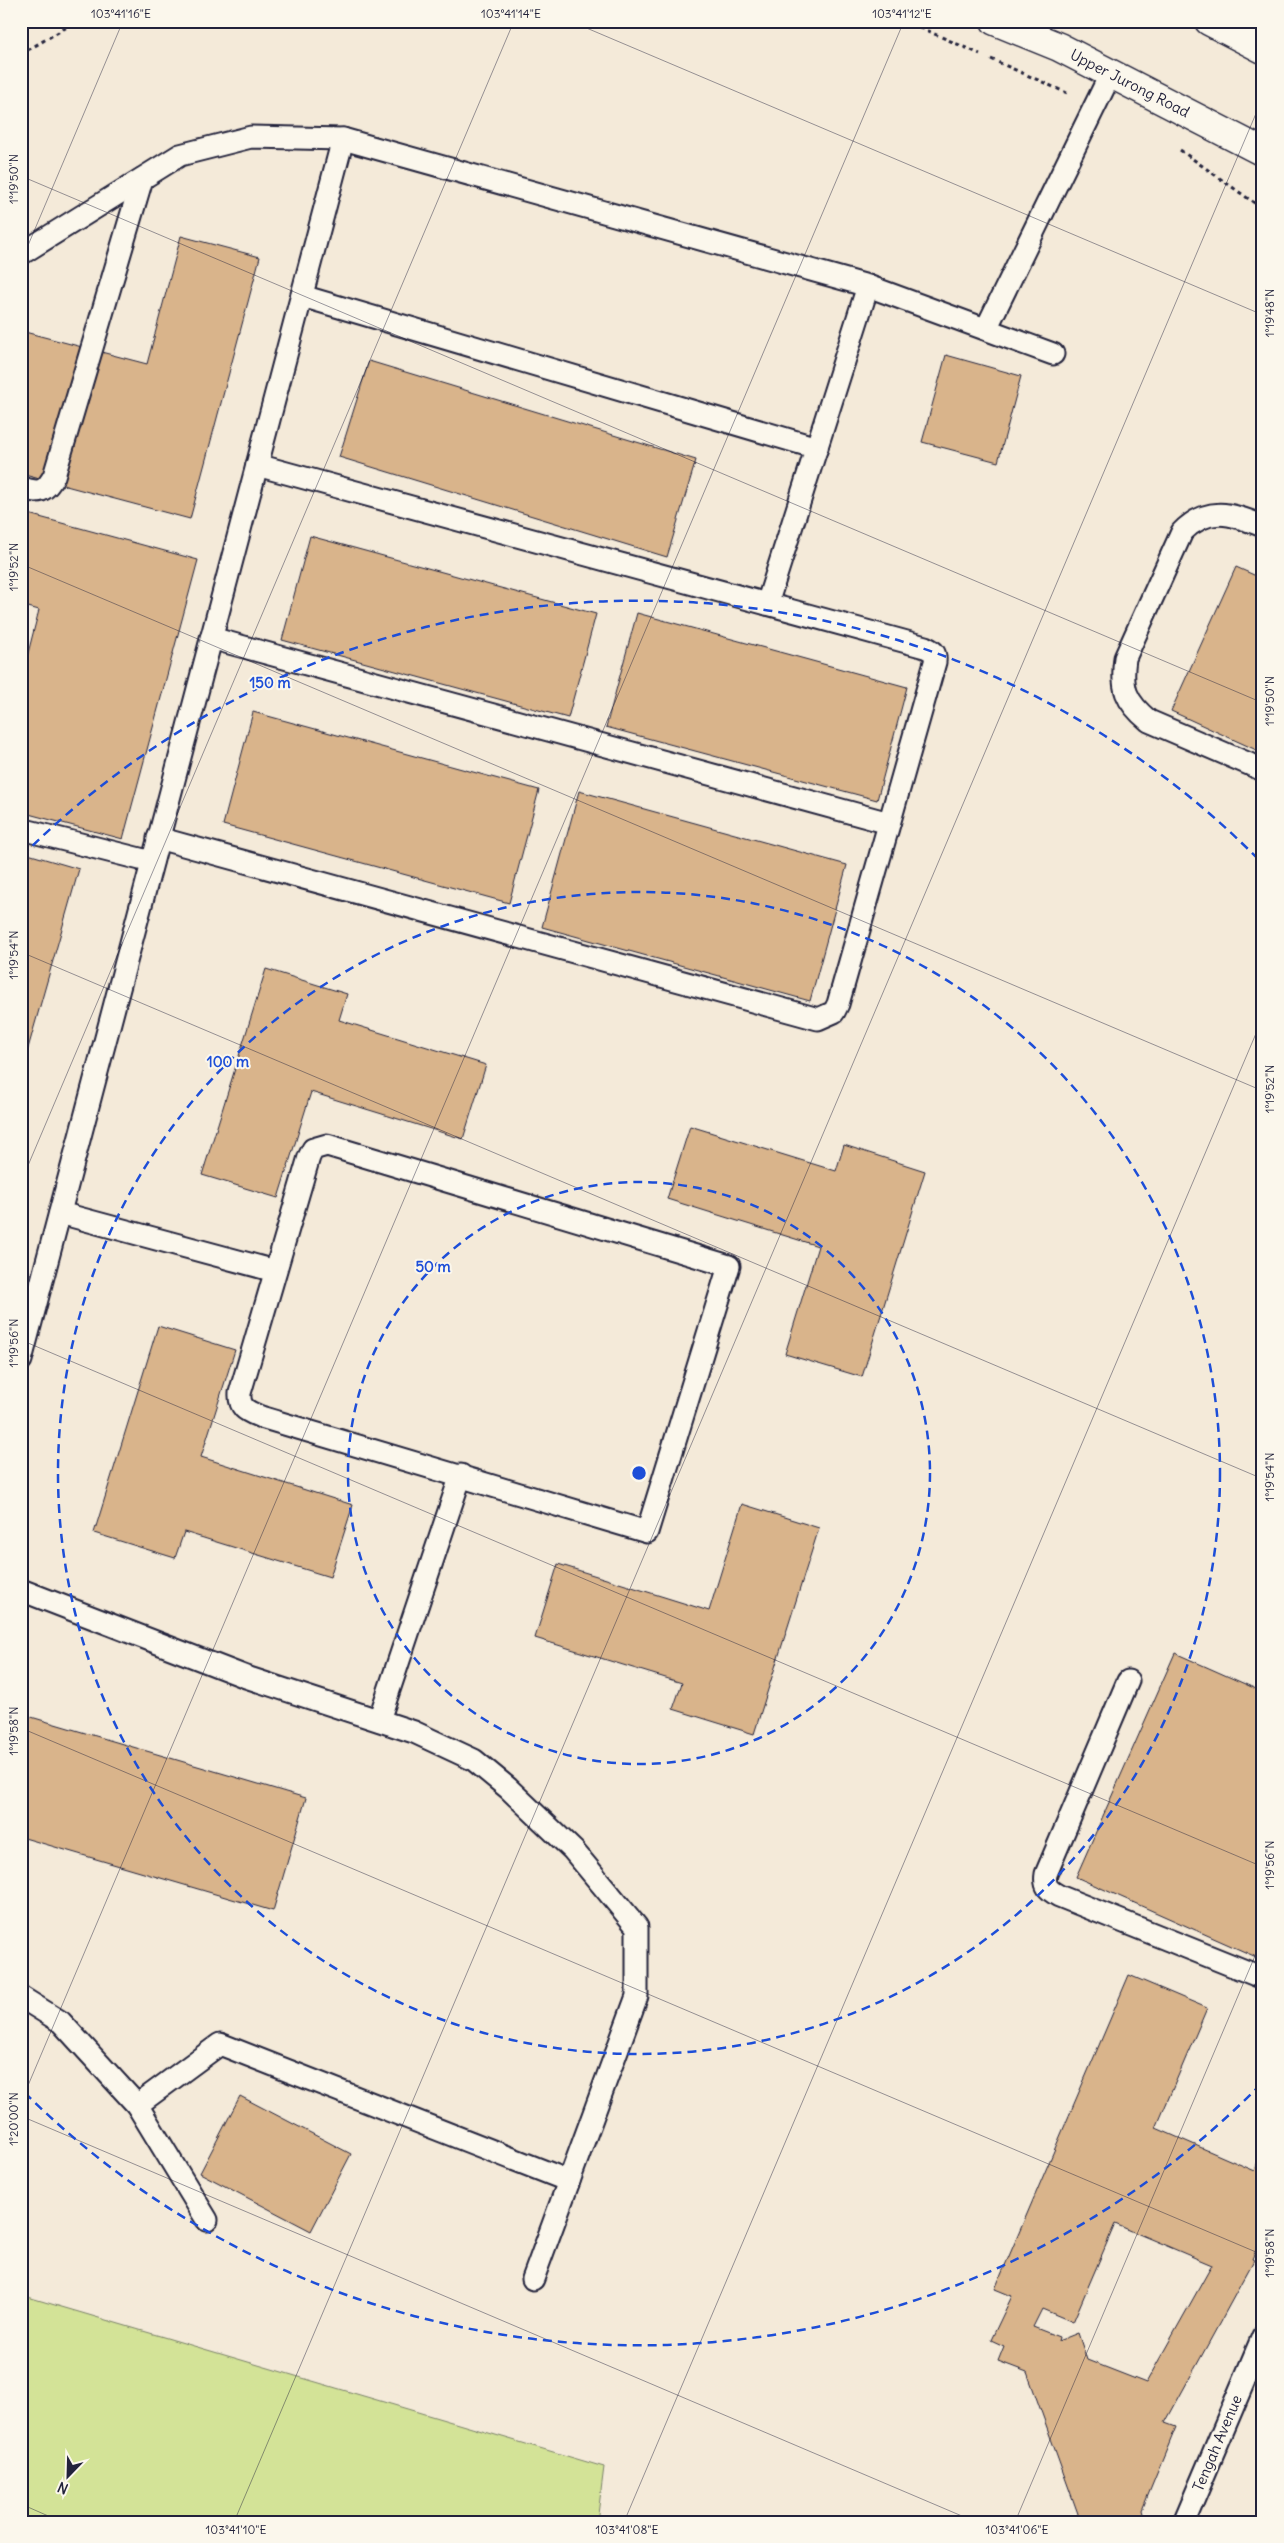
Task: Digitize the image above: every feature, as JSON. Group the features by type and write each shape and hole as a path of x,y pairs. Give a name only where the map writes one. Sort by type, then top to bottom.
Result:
{"main road":[{"name":"Upper Jurong Road","path":"995,21 1059,46 1263,152"},
{"path":"1209,21 1263,49"}],"lane":[{"path":"986,329 1111,73"},
{"path":"21,254 180,155 251,137 343,139 868,286 1054,354"},
{"path":"21,1360 343,139"},
{"path":"21,488 36,492 47,488 54,476 142,178"},
{"path":"767,604 868,286"},
{"path":"302,296 817,448"},
{"path":"158,838 818,1019 834,1012 838,1004 936,655 933,650 925,647 257,465"},
{"path":"1263,526 1222,513 1192,522 1182,532 1125,658 1123,674 1125,694 1136,710 1149,720 1263,770"},
{"path":"211,638 889,823"},
{"path":"21,829 152,862"},
{"path":"327,1145 729,1266 648,1532 461,1475 270,1420 244,1410 239,1402 240,1392 275,1271 313,1149 327,1145"},
{"path":"60,1213 275,1271"},
{"path":"379,1720 461,1475"},
{"path":"21,1590 246,1677 414,1732 474,1760 508,1788 573,1850 637,1927 637,1996 533,2279"},
{"path":"1128,1681 1044,1882 1048,1890 1059,1896 1263,1978"},
{"path":"21,1997 61,2022 137,2105 207,2220"},
{"path":"137,2105 220,2044 569,2181"},
{"name":"Tengah Avenue","path":"1184,2522 1263,2336"}],"path":[{"path":"21,54 67,27 83,21"},
{"path":"905,21 1095,106"},
{"path":"1172,146 1263,209"}],"green space":[{"path":"21,2295 604,2467 597,2522 21,2522"}],"building":[{"path":"181,236 260,257 190,519 21,474 21,331 147,364"},
{"path":"946,355 1021,376 998,462 922,442"},
{"path":"369,361 696,460 667,557 339,457"},
{"path":"21,512 198,560 123,839 21,812 21,655 27,657 39,610 21,605"},
{"path":"310,536 596,614 568,718 282,640"},
{"path":"1236,567 1263,579 1263,753 1171,711"},
{"path":"637,613 907,687 877,800 606,727"},
{"path":"253,712 539,790 509,903 223,825"},
{"path":"579,791 847,865 810,1001 542,927"},
{"path":"21,852 79,869 21,1073"},
{"path":"266,969 347,994 339,1020 486,1065 463,1139 311,1092 278,1198 202,1175"},
{"path":"690,1126 836,1171 844,1145 925,1171 862,1377 785,1354 818,1246 667,1199"},
{"path":"158,1326 235,1350 201,1457 353,1505 330,1577 184,1532 175,1558 94,1533"},
{"path":"742,1504 819,1528 754,1734 673,1709 682,1683 535,1638 558,1564 709,1611"},
{"path":"1175,1653 1263,1692 1263,1960 1076,1877"},
{"path":"21,1714 306,1798 273,1911 21,1837"},
{"path":"1129,1975 1207,2008 1156,2128 1255,2171 1263,2144 1263,2235 1252,2259 1254,2260 1165,2423 1176,2427 1142,2510 1144,2517 1137,2522 1081,2522 1027,2372 998,2361 1004,2346 991,2340 1012,2296 995,2289","holes":["1115,2224 1212,2265 1146,2383 1087,2360 1078,2333 1058,2341 1059,2337 1033,2327 1042,2309 1073,2322"]},
{"path":"240,2096 351,2154 311,2231 200,2173"}]}
